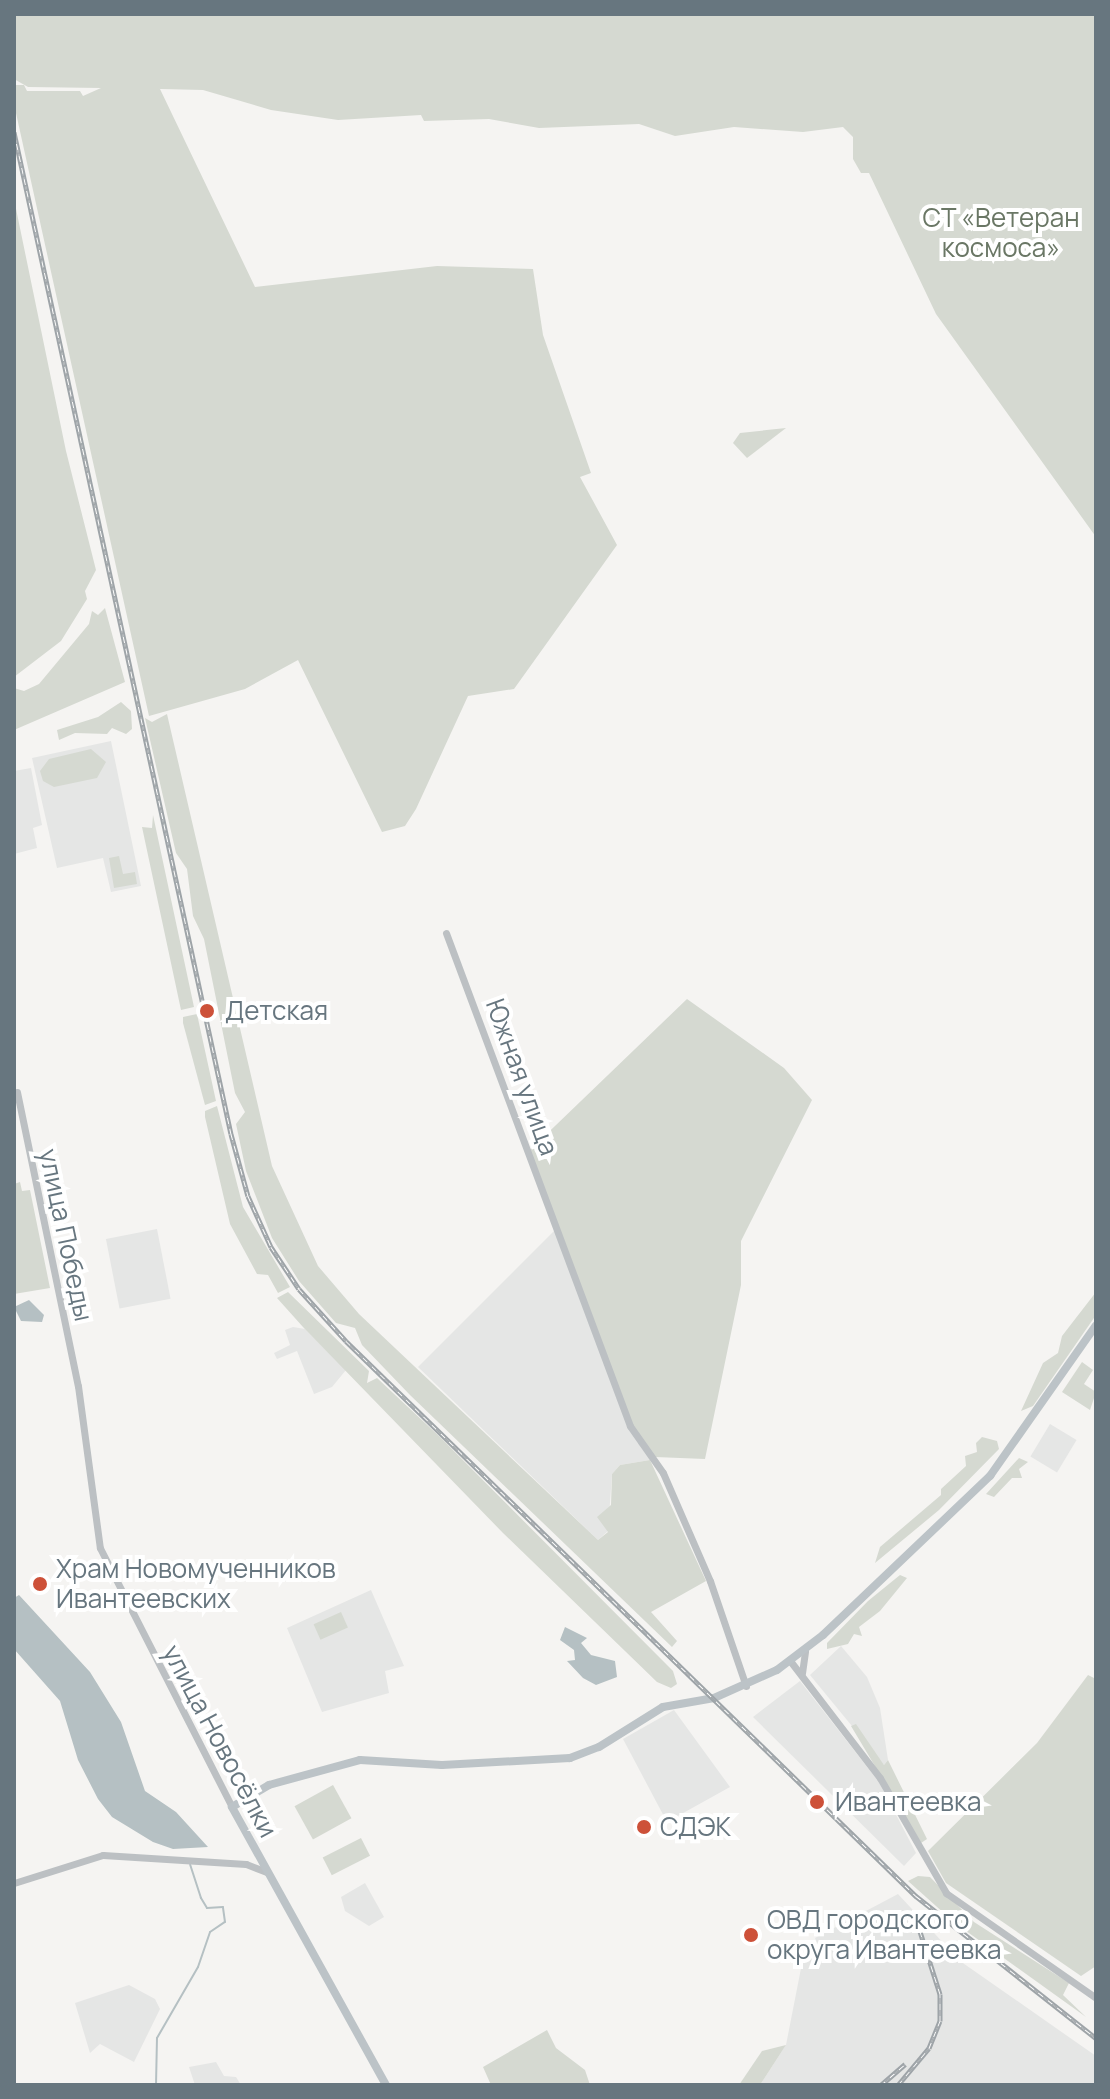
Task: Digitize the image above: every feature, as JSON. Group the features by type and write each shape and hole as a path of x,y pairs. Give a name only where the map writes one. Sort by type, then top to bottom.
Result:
{"main road":[{"path":"232,1807 246,1796 306,1773 360,1760 442,1765 570,1758 599,1747 663,1707 705,1701 746,1686 777,1670 805,1651 990,1476 1096,1325"},
{"name":"улица Новосёлки","path":"232,1807 386,2085"}],"street":[{"name":"Южная улица","path":"446,933 630,1426 639,1445 654,1454 710,1581 746,1686"},
{"name":"улица Победы","path":"17,1092 78,1386"},
{"name":"улица Новосёлки","path":"78,1386 94,1526 105,1561 232,1807"},
{"path":"804,1679 800,1668 805,1651"},
{"path":"791,1662 880,1778 946,1893 1096,1998"},
{"path":"777,1670 804,1679"},
{"path":"14,1883 103,1855 246,1864 267,1872"},
{"path":"246,1864 258,1855"}],"shaded area":[{"path":"111,741 141,886 111,892 103,858 57,868 32,758"},
{"path":"31,768 42,825 33,828 37,848 14,854 14,771"},
{"path":"157,1229 171,1299 120,1309 106,1239"},
{"path":"556,1229 650,1460 620,1465 612,1474 608,1531 598,1540 418,1367"},
{"path":"29,1300 44,1315 42,1322 21,1321 14,1307"},
{"path":"293,1327 305,1329 346,1370 332,1387 314,1394 297,1351 277,1359 274,1353 290,1345 285,1330"},
{"path":"1050,1424 1077,1440 1057,1473 1030,1457"},
{"path":"371,1590 404,1666 385,1671 389,1693 322,1712 287,1628"},
{"path":"19,1595 90,1672 121,1722 145,1791 176,1812 208,1847 173,1849 153,1842 112,1817 98,1799 78,1760 60,1701 14,1649 14,1598"},
{"path":"565,1627 587,1638 581,1643 591,1655 615,1661 617,1677 596,1685 583,1678 567,1661 575,1660 574,1650 560,1640"},
{"path":"841,1646 867,1677 880,1708 888,1760 884,1765 810,1675"},
{"path":"800,1681 879,1782 916,1853 904,1866 753,1717"},
{"path":"674,1710 730,1787 667,1822 623,1739"},
{"path":"365,1883 384,1917 369,1926 345,1911 341,1897"},
{"path":"898,1894 960,1961 1096,2056 1096,2085 760,2085 786,2045 804,1953 817,1943 815,1938"},
{"path":"129,1985 155,1999 160,2009 134,2062 100,2044 90,2053 75,2003"},
{"path":"216,2062 224,2076 236,2077 241,2085 195,2085 189,2067"}],"green space":[{"name":"СТ «Ветеран космоса»","path":"14,14 1096,14 1096,537 936,314 869,173 861,173 853,159 853,137 843,127 803,132 734,127 675,136 639,124 539,128 489,119 424,121 421,115 338,120 271,110 203,90 119,88 160,89 255,287 437,266 533,269 543,335 591,473 580,477 617,545 514,689 468,696 416,809 405,826 382,832 298,660 245,689 149,716 14,104 14,85 24,85 27,91 80,91 83,96 101,88 28,87 14,79"},
{"path":"14,199 66,451 96,570 85,591 87,599 61,641 14,677"},
{"path":"786,428 747,458 733,443 740,433"},
{"path":"105,608 125,682 14,730 14,688 24,691 39,684 89,624 92,611 98,615"},
{"path":"121,702 131,711 132,729 126,734 112,728 107,734 75,733 59,740 57,730 98,717"},
{"path":"167,714 272,1166 318,1266 359,1314 598,1540 608,1532 597,1517 611,1505 612,1474 620,1465 650,1460 706,1581 651,1612 677,1641 672,1647 410,1395 362,1345 355,1328 336,1323 299,1281 272,1238 246,1171 236,1124 245,1112 235,1093 204,939 193,916 187,869 176,853 145,718 152,722"},
{"path":"91,749 106,762 97,778 54,787 43,781 40,771 49,759"},
{"path":"153,815 194,1007 181,1010 142,827 152,828"},
{"path":"119,856 123,874 135,872 137,884 114,888 109,858"},
{"path":"687,999 784,1068 812,1100 741,1241 741,1285 705,1459 655,1457 639,1445 529,1151"},
{"path":"197,1014 216,1101 205,1105 183,1023 183,1017"},
{"path":"217,1106 243,1207 290,1287 278,1293 268,1275 257,1274 230,1224 205,1117 205,1111"},
{"path":"20,1182 22,1191 30,1190 50,1288 14,1294 14,1184"},
{"path":"288,1292 369,1371 367,1383 377,1378 440,1437 673,1671 677,1684 671,1688 657,1682 503,1533 277,1298"},
{"path":"1096,1292 1096,1315 1033,1406 1021,1411 1043,1363 1058,1353 1062,1336"},
{"path":"1082,1362 1093,1370 1084,1384 1096,1392 1090,1410 1062,1392"},
{"path":"982,1437 997,1441 999,1449 939,1510 875,1563 880,1547 941,1495 941,1489 966,1466 965,1456 977,1452 976,1443"},
{"path":"1019,1458 1028,1462 1019,1469 1022,1478 1012,1478 994,1497 986,1494"},
{"path":"900,1575 907,1578 880,1611 859,1627 862,1636 854,1634 848,1644 827,1649 827,1643 868,1601"},
{"path":"341,1612 348,1628 321,1640 314,1624"},
{"path":"1088,1675 1096,1679 1096,1966 1081,1976 946,1883 928,1851 1037,1743"},
{"path":"856,1724 884,1765 888,1760 927,1839 921,1843 851,1726"},
{"path":"333,1785 351,1818 313,1840 295,1806"},
{"path":"361,1838 370,1856 332,1875 323,1858"},
{"path":"918,1876 930,1877 974,1922 1069,1983 1063,1995 1086,2017 955,1923 908,1881"},
{"path":"547,2030 556,2048 585,2070 590,2085 491,2085 483,2067"},
{"path":"786,2045 760,2085 739,2085 762,2051"}],"waterway":[{"path":"156,2085 157,2038 198,1967 210,1932 225,1922 223,1907 207,1908 190,1865"}],"railway":[{"path":"14,132 231,1134 248,1196 271,1247 299,1289 346,1341 916,1896 1096,2038"},
{"path":"898,2085 929,2048 940,2021 940,1994 917,1922"},
{"path":"881,2085 905,2064"}],"place":[{"name":"Детская","path":"207,1011"},
{"name":"Храм Новомученников Ивантеевских","path":"40,1584"},
{"name":"Ивантеевка","path":"817,1802"},
{"name":"СДЭК","path":"644,1827"},
{"name":"ОВД городского округа Ивантеевка","path":"751,1935"}]}
